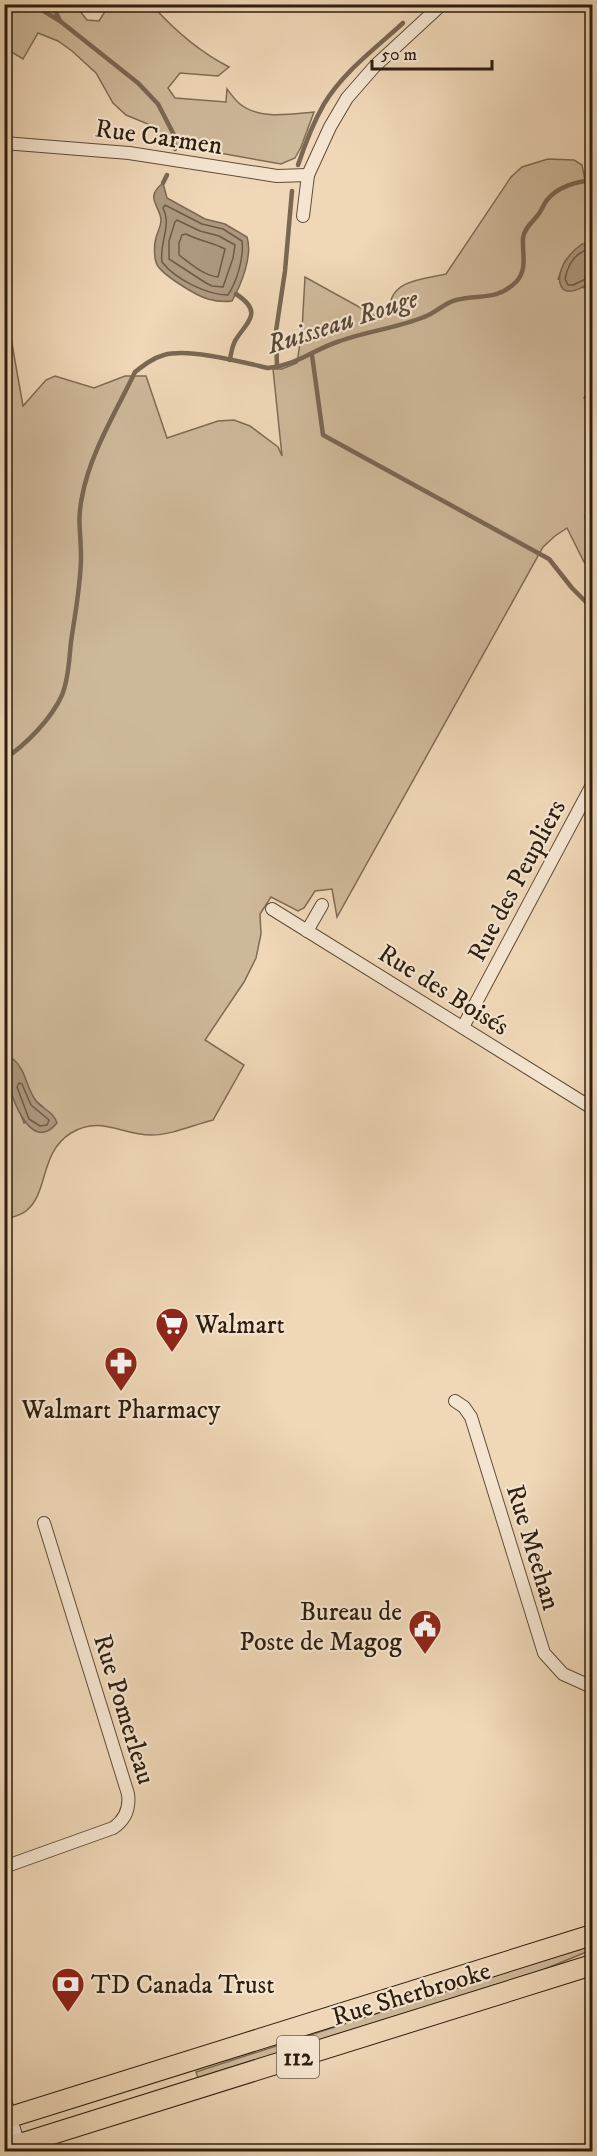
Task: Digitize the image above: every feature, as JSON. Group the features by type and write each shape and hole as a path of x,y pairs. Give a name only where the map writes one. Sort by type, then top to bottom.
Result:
{"main road":[{"name":"Rue Sherbrooke","path":"7,2118 592,1935"},
{"name":"Rue Sherbrooke","path":"15,2148 592,1965"}],"street":[{"path":"303,216 308,175 337,113 359,82 442,4"},
{"name":"Rue Carmen","path":"4,143 129,153 278,176 308,175"},
{"name":"Rue des Peupliers","path":"463,1027 592,785"},
{"path":"306,931 322,905"},
{"name":"Rue des Boisés","path":"272,909 592,1108"},
{"name":"Rue Meehan","path":"455,1401 464,1407 471,1417 540,1645 549,1661 563,1674 592,1687"},
{"name":"Rue Pomerleau","path":"4,1867 113,1828 124,1818 129,1803 128,1791 44,1523"},
{"path":"4,2097 15,2148"}],"shaded area":[{"path":"5,4 75,5 87,20 99,21 109,5 152,5 187,40 229,67 218,76 180,73 168,88 175,98 226,102 227,89 240,104 257,112 285,115 314,112 301,147 295,158 281,164 163,143 148,124 126,115 113,103 96,73 58,41 38,33 23,59 5,48"},
{"path":"548,159 574,160 582,165 586,185 592,186 592,244 565,261 558,279 584,288 592,280 592,382 584,398 592,402 592,502 585,516 588,542 592,551 592,567 584,562 567,528 543,547 337,917 332,889 315,891 304,908 298,911 271,897 260,914 261,934 256,958 244,982 205,1040 244,1065 213,1120 159,1135 140,1134 102,1126 82,1128 71,1133 54,1151 33,1203 24,1213 5,1219 4,1069 24,1123 43,1107 7,1062 5,1065 5,330 11,338 23,406 46,380 55,376 94,388 125,376 146,376 167,438 218,421 234,420 250,426 278,447 282,456 273,369 282,369 297,363 302,330 305,277 379,318 390,308 392,299 402,286 446,274 511,177 522,167"},
{"path":"588,1945 589,1951 540,1971 198,2078 196,2072"}],"water":[{"path":"163,183 167,198 205,219 225,224 247,237 247,261 232,301 217,301 203,297 179,284 158,267 155,259 155,241 161,220 154,197 157,188"},
{"path":"582,244 592,244 592,280 580,289 570,291 563,289 560,274 564,264"},
{"path":"13,1059 21,1069 33,1097 56,1119 57,1123 47,1131 37,1132 29,1126 15,1104 5,1069 7,1062"}],"waterway":[{"path":"32,4 60,21 138,83 158,104 173,133 175,149"},
{"path":"52,4 60,21"},
{"path":"298,165 306,141 332,92 360,61 403,23"},
{"path":"163,183 167,175"},
{"name":"Ruisseau Rouge","path":"4,759 29,739 45,722 62,695 78,599 81,556 79,520 82,497 97,449 135,372 156,358 175,353 216,357 268,368 279,366 340,341 424,317 452,301 502,292 520,277 524,261 524,235 547,200 568,186 592,181"},
{"path":"277,367 276,331 285,271 292,191"},
{"path":"230,360 234,343 248,323 251,312 250,307 236,294"},
{"path":"312,355 323,435 549,559 572,588 592,608"}],"place":[{"name":"Walmart","path":"172,1353"},
{"name":"Walmart Pharmacy","path":"121,1392"},
{"name":"Bureau de Poste de Magog","path":"425,1655"},
{"name":"TD Canada Trust","path":"68,2013"}]}
